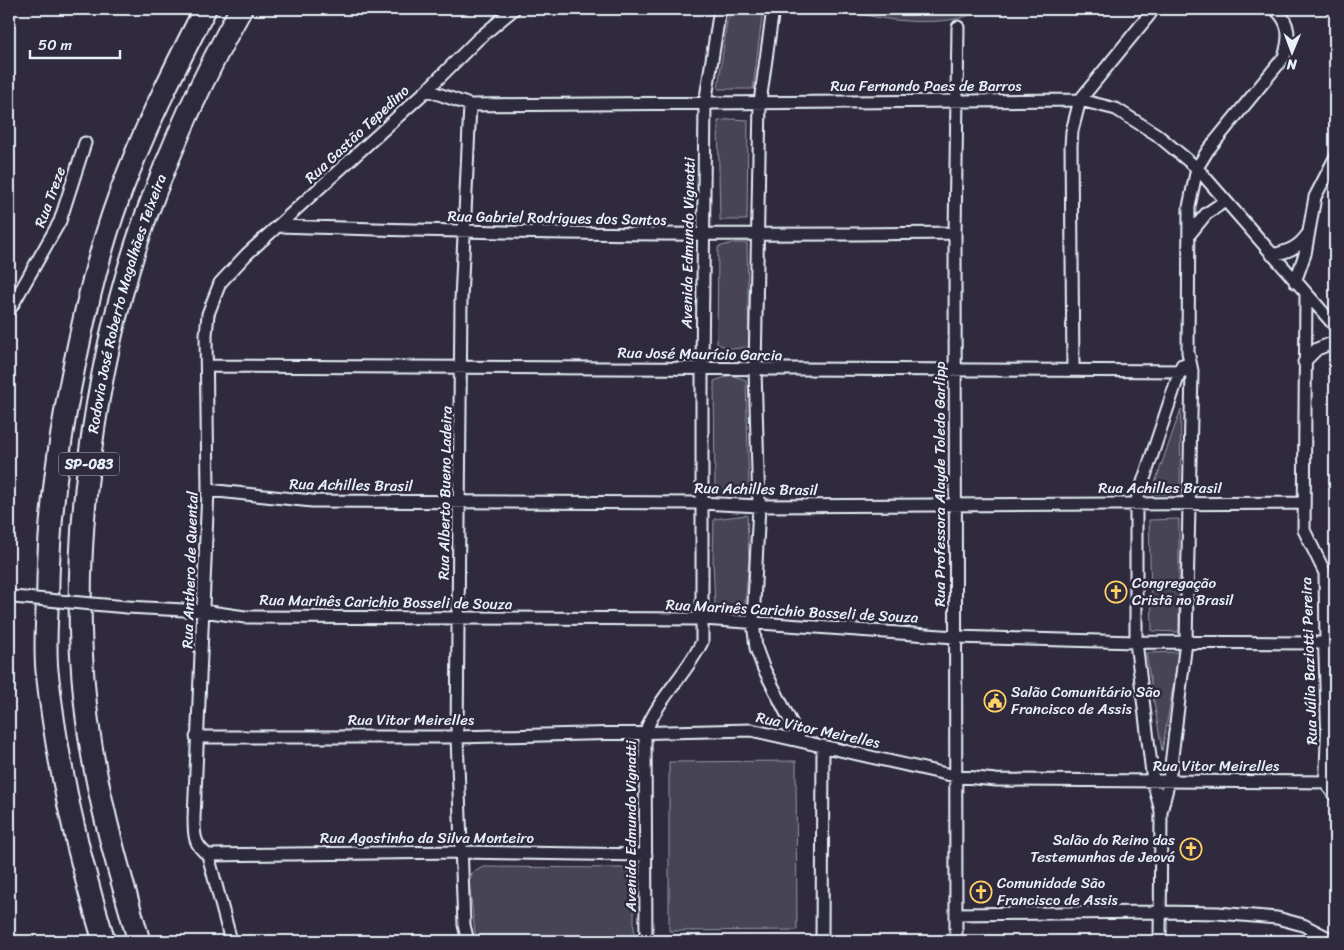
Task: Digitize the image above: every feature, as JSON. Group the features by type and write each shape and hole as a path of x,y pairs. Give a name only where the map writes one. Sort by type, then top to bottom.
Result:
{"highway":[{"name":"SP-083","path":"104,941 90,894 70,812 47,669 50,536 54,486 72,372 102,246 132,164 172,73 205,9"},
{"name":"Rodovia José Roberto Magalhães Teixeira","path":"139,941 99,789 85,702 80,614 89,462 106,366 125,284 146,217 167,161 202,82 241,9"}],"street":[{"name":"Rua Gastão Tepedino","path":"220,283 278,226 427,90 477,40 514,9"},
{"name":"Avenida Edmundo Vignatti","path":"646,941 645,733 656,708 671,686 693,660 702,642 702,368 706,104 720,9"},
{"path":"772,9 760,102 755,370 759,506 753,622 756,648 763,667 800,740"},
{"path":"1160,941 1161,812 1169,781 1186,642 1192,372 1188,352 1189,207 1197,168 1208,150 1284,57 1288,44 1288,28 1284,16 1275,9"},
{"path":"1073,369 1072,131 1080,100 1150,14"},
{"name":"Rua Professora Alayde Toledo Garlipp","path":"956,941 954,503 958,27"},
{"name":"Rua Fernando Paes de Barros","path":"427,90 470,105 1080,100 1116,109 1156,134 1197,168 1335,326"},
{"name":"Rua Alberto Bueno Ladeira","path":"468,941 464,925 457,737 461,300 470,105"},
{"name":"Rua Treze","path":"9,311 60,221 85,143"},
{"path":"1296,282 1305,254 1315,197 1335,158"},
{"path":"1189,235 1206,214 1225,201"},
{"name":"Rua Gabriel Rodrigues dos Santos","path":"278,226 465,233 757,236 955,233"},
{"path":"1272,255 1292,249 1301,243 1308,233"},
{"name":"Rua Anthero de Quental","path":"208,855 198,848 194,837 196,737 204,611 208,490 208,366 206,335 208,314 220,283"},
{"name":"Rua Júlia Baziotti Pereira","path":"1306,294 1304,530 1326,573 1331,643 1329,728 1333,786"},
{"path":"1304,362 1317,349 1335,342"},
{"path":"1161,812 1153,782 1136,642 1136,503 1180,370 1188,352"},
{"name":"Rua José Maurício Garcia","path":"208,366 702,368 755,370 1073,369 1180,370 1192,372"},
{"name":"Rua Achilles Brasil","path":"208,490 312,501 701,503 759,506 954,503 1303,503"},
{"name":"Rua Marinês Carichio Bosseli de Souza","path":"11,597 204,611 245,617 703,619 955,637 1136,642 1331,643"},
{"name":"Rua Vitor Meirelles","path":"196,737 457,737 751,730 955,776 996,780 1169,781 1333,786"},
{"path":"822,941 823,747"},
{"name":"Rua Agostinho da Silva Monteiro","path":"208,855 462,852 646,855"},
{"path":"208,855 231,941"},
{"path":"956,914 1160,912 1277,918 1303,925 1334,941"}],"shaded area":[{"path":"732,9 763,9 753,89 718,89 727,21"},
{"path":"844,9 994,9 956,19 928,22 885,19"},
{"path":"732,119 748,120 747,220 720,220 718,121"},
{"path":"733,243 747,243 749,347 732,349 717,344 718,247"},
{"path":"731,375 746,380 749,490 732,494 715,491 714,381"},
{"path":"1181,409 1180,494 1151,494"},
{"path":"747,515 749,560 745,605 730,608 715,606 714,519"},
{"path":"1179,519 1179,632 1152,631 1149,520"},
{"path":"1179,652 1162,751 1146,653"},
{"path":"796,761 797,930 669,931 669,762"},
{"path":"483,867 622,868 630,873 634,881 634,941 476,941 469,882 472,873"}],"place":[{"name":"Congregação Cristã no Brasil","path":"1116,592"},
{"name":"Salão Comunitário São Francisco de Assis","path":"995,701"},
{"name":"Salão do Reino das Testemunhas de Jeová","path":"1191,849"},
{"name":"Comunidade São Francisco de Assis","path":"981,892"}]}
